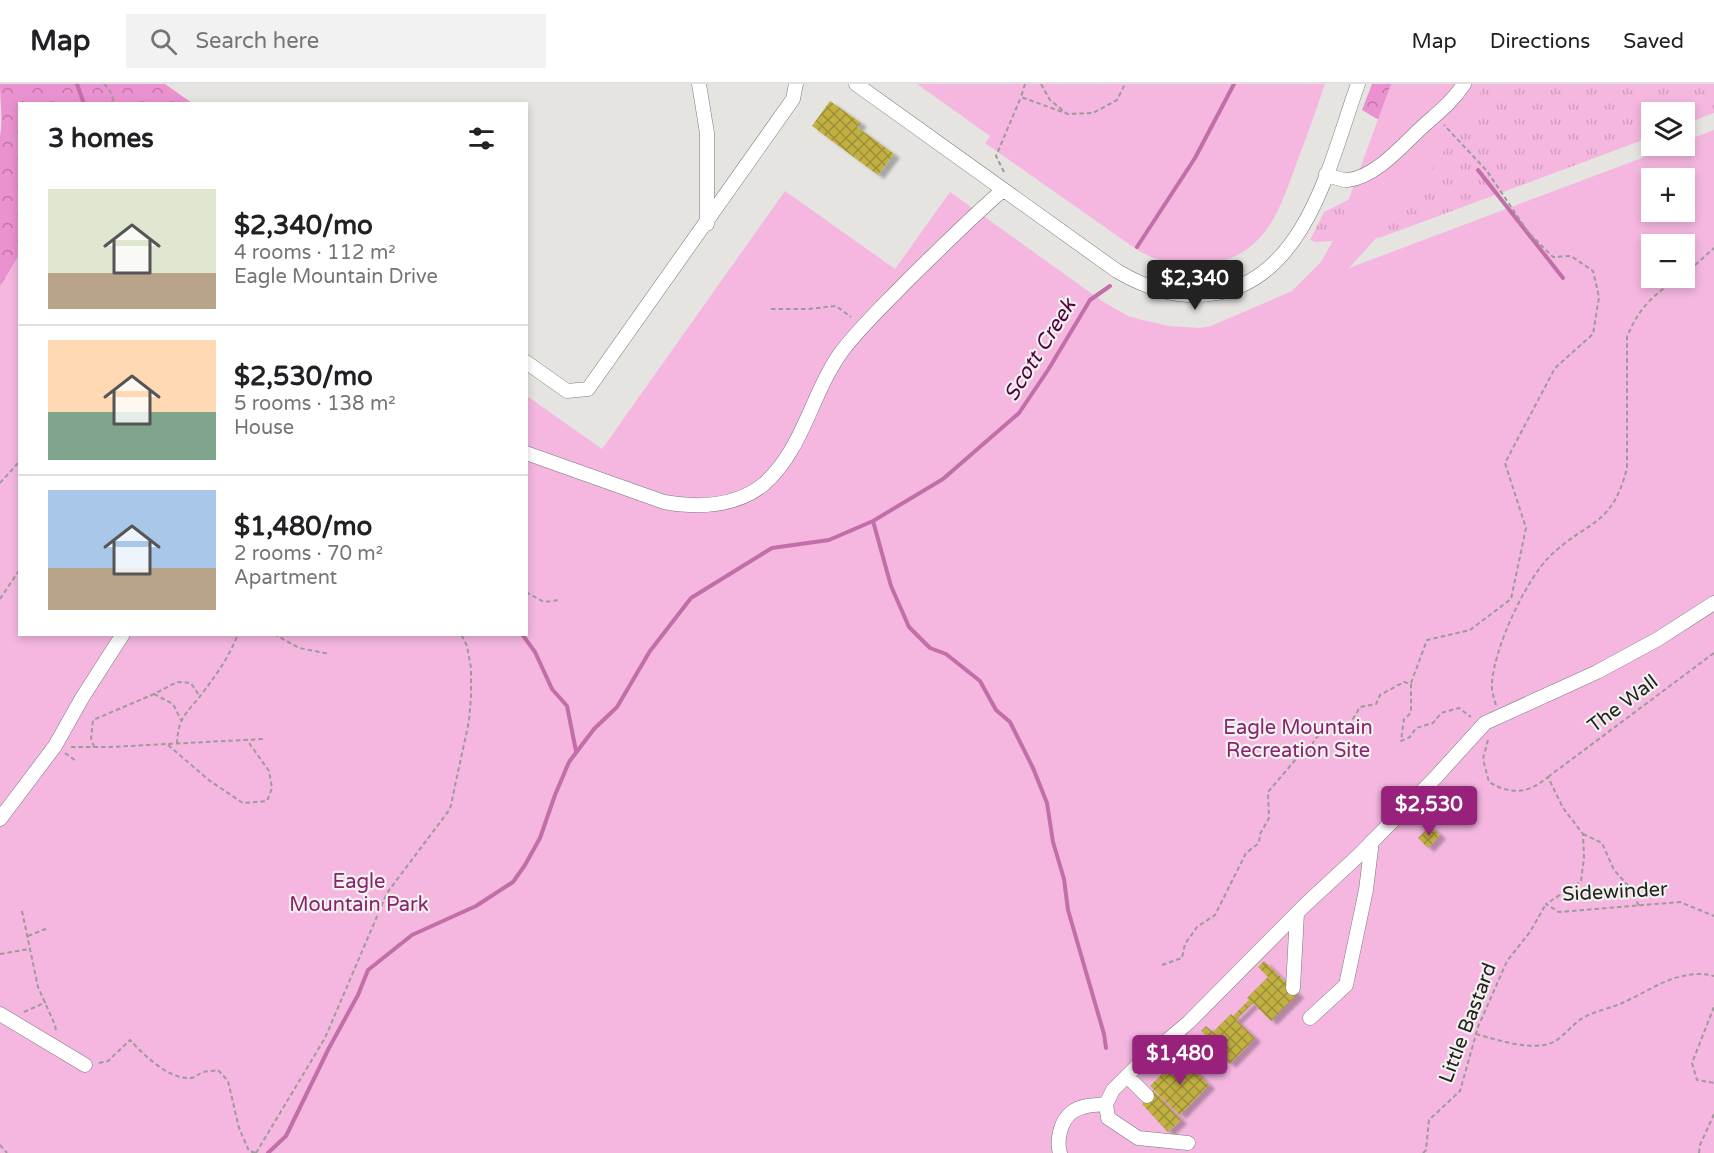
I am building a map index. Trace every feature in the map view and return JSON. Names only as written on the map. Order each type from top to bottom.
[{"type":"street","points":[[699,84],[707,134],[707,224]]},
{"type":"street","points":[[528,363],[567,391],[588,389],[707,224],[793,99],[796,84]]},
{"type":"street","points":[[856,84],[1092,254],[1131,279],[1170,293],[1199,296],[1239,287],[1258,277],[1280,258],[1301,229],[1326,174],[1358,84]]},
{"type":"street","points":[[1326,174],[1348,180],[1365,174],[1390,159],[1420,128],[1453,100],[1464,84]]},
{"type":"street","points":[[528,454],[664,502],[701,506],[735,500],[762,485],[781,466],[832,366],[864,326],[957,231],[1003,190]]},
{"type":"street","points":[[1188,1143],[1138,1138],[1108,1119],[1106,1104],[1113,1090],[1189,1022],[1435,778],[1485,723],[1597,672],[1658,639],[1714,603]]},
{"type":"street","points":[[0,819],[55,746],[82,698],[122,636]]},
{"type":"street","points":[[1310,1018],[1346,985],[1366,890],[1372,841]]},
{"type":"street","points":[[1293,988],[1297,913]]},
{"type":"street","points":[[4,1017],[85,1065]]},
{"type":"street","points":[[1127,1076],[1147,1096]]},
{"type":"street","points":[[1060,1153],[1061,1129],[1071,1113],[1088,1106],[1106,1104]]},
{"type":"path","points":[[104,84],[114,102]]},
{"type":"path","points":[[1003,190],[1005,175],[996,156],[1025,84]]},
{"type":"path","points":[[1041,84],[1050,100],[1068,114]]},
{"type":"path","points":[[1020,97],[1068,114],[1093,112],[1117,99],[1125,84]]},
{"type":"path","points":[[1436,116],[1487,171],[1528,232],[1553,256],[1571,256],[1593,272],[1599,297],[1593,334],[1555,368],[1505,463],[1526,528],[1511,599],[1470,630],[1427,640],[1411,684],[1411,712],[1404,719],[1401,741],[1410,738],[1416,728],[1433,723],[1441,713],[1459,708],[1475,720],[1485,723],[1488,735],[1483,759],[1489,782],[1501,789],[1534,789],[1548,777],[1563,808],[1583,834],[1602,843],[1614,870],[1631,889],[1639,906]]},
{"type":"path","points":[[1695,264],[1714,248]]},
{"type":"path","points":[[1500,716],[1491,684],[1497,655],[1525,591],[1534,575],[1551,555],[1594,525],[1606,513],[1623,484],[1627,468],[1627,337],[1632,323],[1644,304],[1663,288]]},
{"type":"path","points":[[771,309],[836,306],[864,326]]},
{"type":"path","points":[[0,483],[18,463]]},
{"type":"path","points":[[0,599],[18,572]]},
{"type":"path","points":[[528,593],[544,602],[560,600]]},
{"type":"path","points":[[177,744],[177,730],[184,714],[200,697],[232,650],[237,636]]},
{"type":"path","points":[[278,636],[299,648],[330,654]]},
{"type":"path","points":[[85,1065],[108,1061],[130,1040],[148,1060],[184,1078],[194,1078],[202,1072],[218,1070],[228,1081],[239,1128],[249,1151],[256,1153],[325,1038],[387,893],[450,809],[469,722],[471,697],[471,668],[462,636]]},
{"type":"path","name":"The Wall","points":[[1548,777],[1714,652]]},
{"type":"path","points":[[94,747],[91,738],[93,720],[177,682],[191,683],[200,697]]},
{"type":"path","points":[[1162,965],[1182,958],[1185,944],[1197,927],[1215,915],[1246,854],[1259,843],[1260,834],[1269,818],[1268,792],[1302,752],[1310,752],[1314,740],[1330,725],[1350,724],[1360,707],[1376,704],[1380,695],[1404,682],[1411,684]]},
{"type":"path","points":[[154,694],[173,704],[182,720]]},
{"type":"path","points":[[55,746],[168,745],[263,739]]},
{"type":"path","points":[[168,745],[210,781],[243,803],[267,801],[272,788],[268,771],[247,740]]},
{"type":"path","name":"Sidewinder","points":[[1583,834],[1584,858],[1581,881],[1546,904],[1559,912],[1680,902],[1714,916]]},
{"type":"path","name":"Little Bastard","points":[[1423,1153],[1426,1150],[1429,1120],[1460,1091],[1476,1034],[1507,961],[1530,932],[1546,904]]},
{"type":"path","points":[[22,910],[38,987],[56,1025],[58,1049]]},
{"type":"path","points":[[27,936],[48,928]]},
{"type":"path","points":[[0,954],[30,949]]},
{"type":"path","points":[[1476,1034],[1521,1045],[1546,1044],[1560,1039],[1581,1019],[1623,1002],[1661,982],[1697,973],[1714,976]]},
{"type":"path","points":[[4,1017],[46,1002]]},
{"type":"path","points":[[1714,1007],[1692,1063],[1697,1080],[1714,1083]]},
{"type":"path","points":[[1699,1153],[1700,1145],[1714,1114]]},
{"type":"path","points":[[0,1145],[7,1153]]},
{"type":"green space","points":[[0,84],[165,84],[191,102],[18,102],[18,472],[0,500],[0,136]]},
{"type":"green space","points":[[917,84],[1325,84],[1284,196],[1269,226],[1246,250],[1211,264],[1191,266],[1172,264],[1136,249],[985,143],[990,136]]},
{"type":"green space","points":[[1372,84],[1452,84],[1384,123],[1362,110]]},
{"type":"green space","name":"Eagle Mountain Recreation Site","points":[[1391,84],[1486,84],[1418,192],[1349,268],[1647,156],[1695,156],[1695,137],[1714,130],[1714,1153],[0,1153],[0,286],[18,257],[18,636],[528,636],[528,397],[602,449],[785,191],[895,269],[950,192],[1102,301],[1128,316],[1169,326],[1200,328],[1211,326],[1292,291],[1321,262],[1335,237]]},
{"type":"green space","points":[[1480,84],[1714,84],[1714,113],[1695,120],[1695,102],[1641,102],[1641,141],[1379,238],[1315,242],[1310,240],[1324,212],[1380,184]]},
{"type":"building","points":[[830,101],[861,123],[857,127],[894,154],[878,175],[812,126]]},
{"type":"building","points":[[1430,826],[1440,835],[1428,848],[1418,838]]},
{"type":"building","points":[[1264,961],[1298,994],[1271,1021],[1253,1003],[1236,1020],[1255,1038],[1230,1064],[1205,1040],[1208,1037],[1201,1031],[1206,1026],[1213,1032],[1249,1000],[1247,998],[1268,977],[1258,967]]},
{"type":"building","points":[[1180,1056],[1209,1085],[1180,1115],[1150,1086]]},
{"type":"building","points":[[1153,1090],[1181,1120],[1168,1132],[1142,1104]]},
{"type":"waterway","points":[[77,84],[83,102]]},
{"type":"waterway","name":"Scott Creek","points":[[1137,247],[1195,158],[1234,84]]},
{"type":"waterway","points":[[1478,170],[1563,278]]},
{"type":"waterway","points":[[268,1153],[286,1136],[358,995],[368,970],[412,935],[476,906],[513,882],[540,838],[569,762],[594,729],[617,707],[650,651],[691,598],[772,548],[829,540],[873,521],[943,479],[1019,413],[1090,300],[1110,286]]},
{"type":"waterway","points":[[873,521],[891,586],[909,627],[930,648],[946,654],[980,681],[996,710],[1010,722],[1033,768],[1047,803],[1053,842],[1064,879],[1068,910],[1106,1048]]},
{"type":"waterway","points":[[523,636],[535,652],[552,689],[567,706],[576,751]]},
{"type":"park label","name":"Eagle Mountain Park","points":[[359,894]]}]
